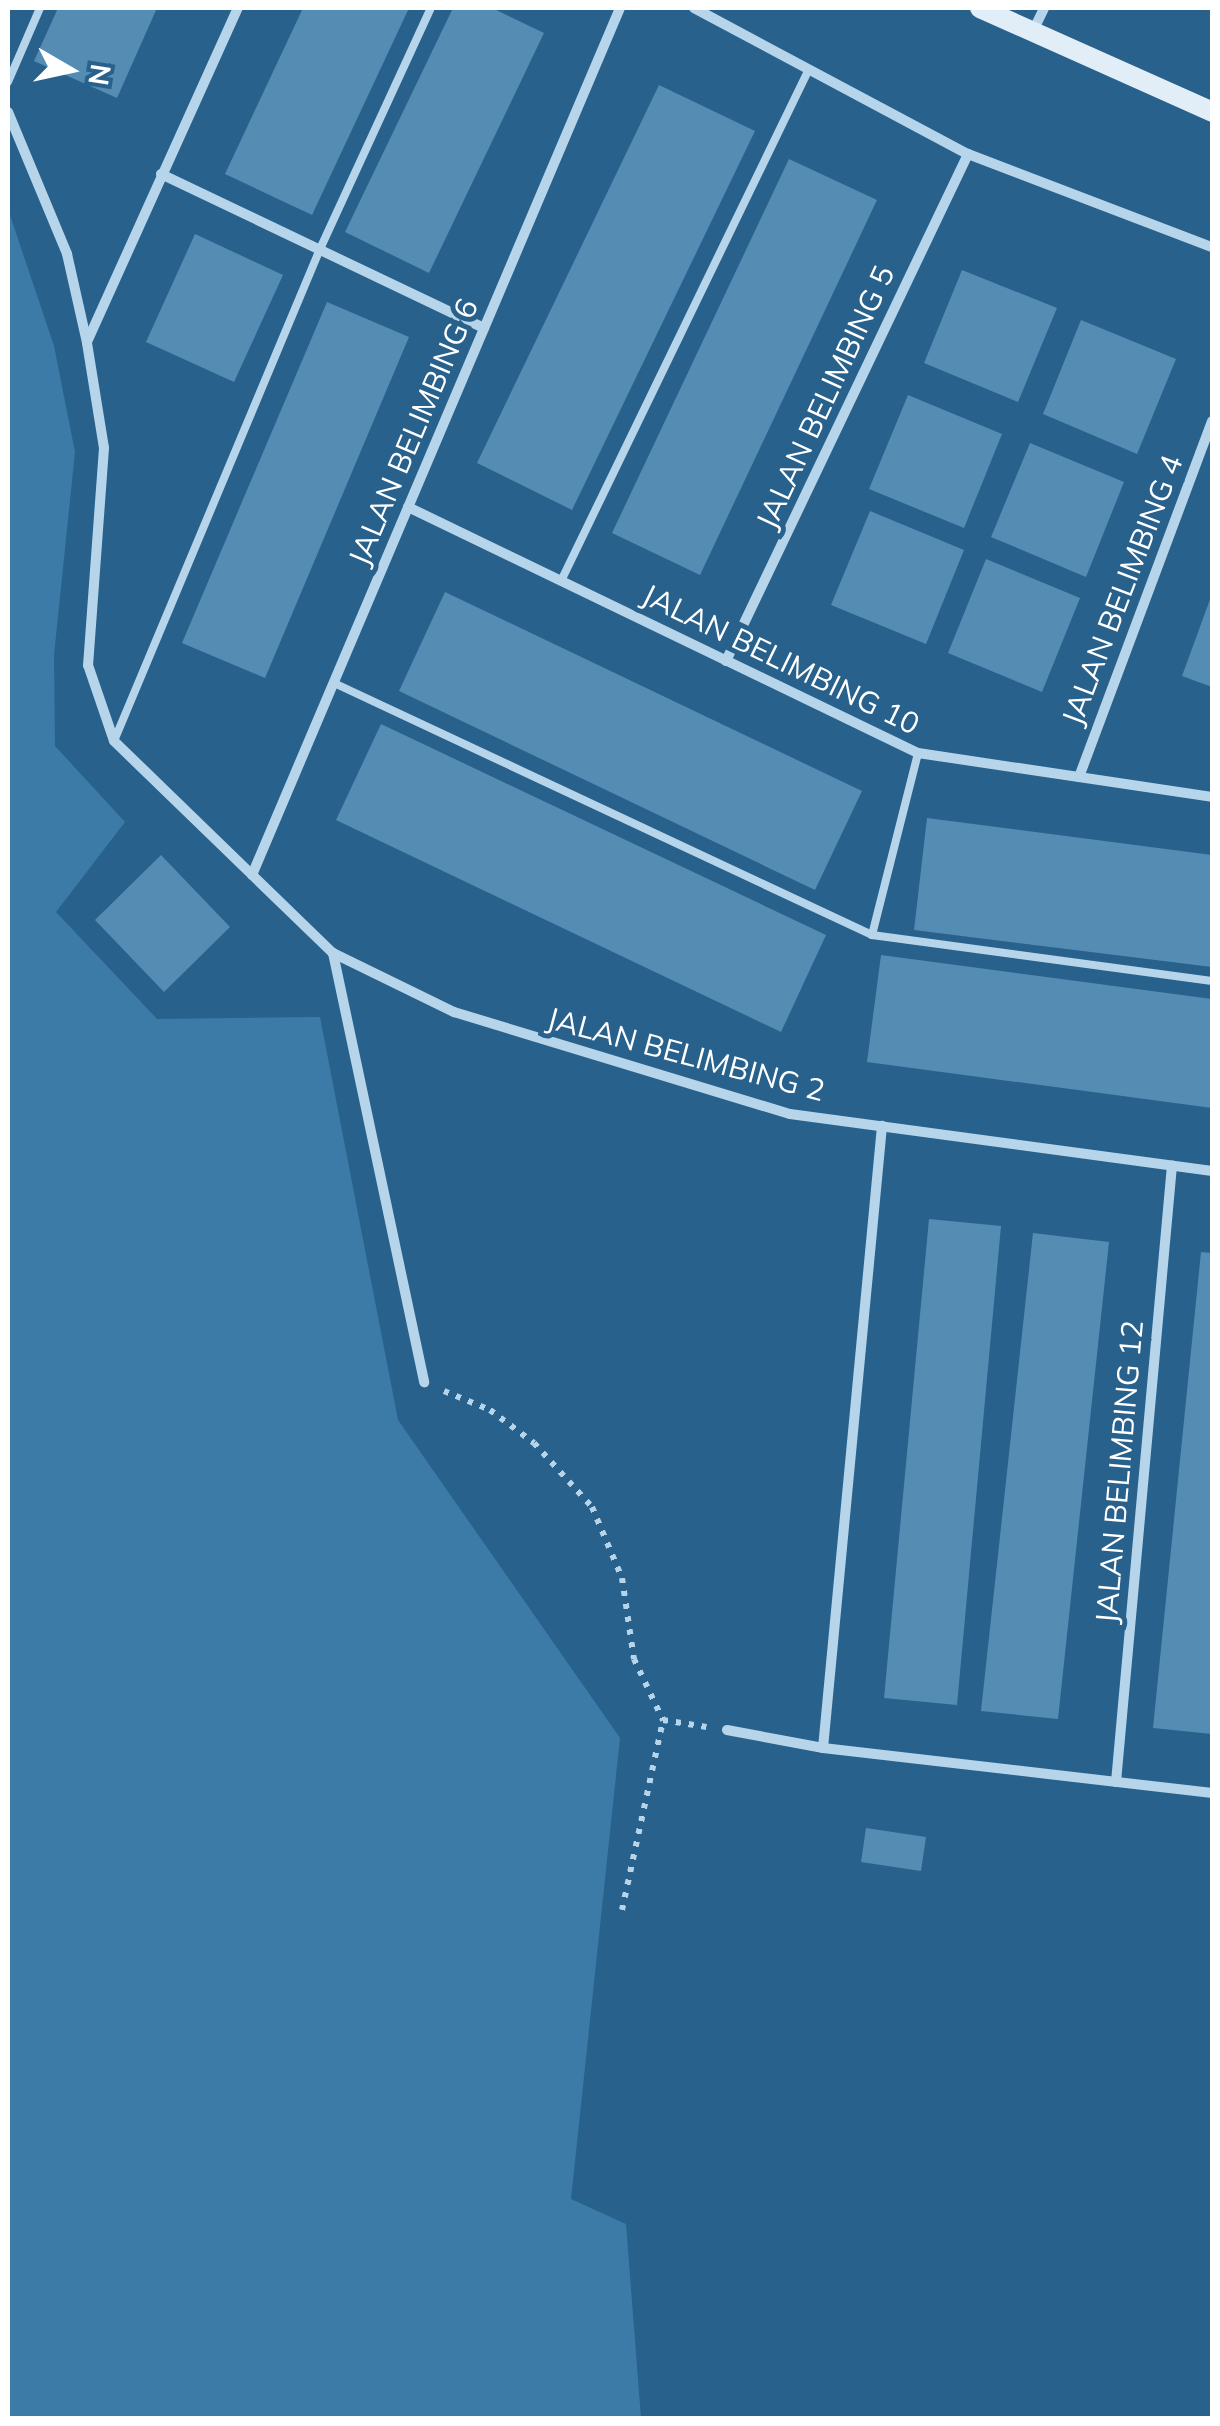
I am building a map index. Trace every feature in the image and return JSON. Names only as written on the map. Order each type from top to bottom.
[{"type":"main road","points":[[980,8],[1212,112]]},
{"type":"street","points":[[87,343],[238,8]]},
{"type":"street","name":"JALAN BELIMBING 6","points":[[252,875],[620,8]]},
{"type":"street","points":[[694,8],[968,154],[1212,247]]},
{"type":"street","points":[[1032,34],[1044,8]]},
{"type":"street","points":[[8,112],[67,254],[87,343],[104,448],[88,665],[114,741]]},
{"type":"street","name":"JALAN BELIMBING 5","points":[[726,661],[968,154]]},
{"type":"street","points":[[161,174],[484,328]]},
{"type":"street","name":"JALAN BELIMBING 4","points":[[1079,777],[1212,421]]},
{"type":"street","name":"JALAN BELIMBING 10","points":[[408,507],[918,753],[1212,797]]},
{"type":"street","name":"JALAN BELIMBING 2","points":[[114,741],[333,952],[454,1012],[790,1114],[1212,1171]]},
{"type":"street","points":[[333,952],[424,1382]]},
{"type":"street","points":[[823,1748],[882,1126]]},
{"type":"street","name":"JALAN BELIMBING 12","points":[[1116,1782],[1172,1166]]},
{"type":"street","points":[[727,1730],[823,1748],[1212,1794]]},
{"type":"lane","points":[[8,82],[40,8]]},
{"type":"lane","points":[[114,741],[320,250],[431,8]]},
{"type":"lane","points":[[561,581],[809,68]]},
{"type":"lane","points":[[334,683],[872,934],[1212,982]]},
{"type":"lane","points":[[872,934],[918,753]]},
{"type":"path","points":[[424,1382],[490,1410],[548,1456],[592,1507],[622,1578],[634,1659],[663,1720],[622,1910]]},
{"type":"path","points":[[663,1720],[727,1730]]},
{"type":"shaded area","points":[[8,209],[54,346],[75,452],[54,655],[55,746],[125,822],[56,912],[157,1019],[320,1017],[398,1420],[620,1738],[571,2199],[626,2224],[641,2418],[8,2418]]},
{"type":"building","points":[[58,8],[157,8],[117,98],[34,61]]},
{"type":"building","points":[[303,8],[409,8],[312,215],[225,174]]},
{"type":"building","points":[[453,8],[492,8],[544,33],[429,273],[345,232]]},
{"type":"building","points":[[659,85],[755,131],[572,510],[477,463]]},
{"type":"building","points":[[789,159],[877,200],[700,575],[612,533]]},
{"type":"building","points":[[195,234],[283,275],[234,382],[146,342]]},
{"type":"building","points":[[962,270],[1057,308],[1018,402],[924,363]]},
{"type":"building","points":[[327,302],[409,337],[265,678],[182,643]]},
{"type":"building","points":[[1081,320],[1176,359],[1137,454],[1043,414]]},
{"type":"building","points":[[908,395],[1002,434],[964,528],[869,489]]},
{"type":"building","points":[[1030,443],[1124,482],[1086,577],[991,537]]},
{"type":"building","points":[[870,511],[964,550],[926,644],[831,605]]},
{"type":"building","points":[[986,559],[1080,598],[1042,692],[948,653]]},
{"type":"building","points":[[445,592],[862,791],[815,890],[399,691]]},
{"type":"building","points":[[1212,594],[1212,687],[1182,676]]},
{"type":"building","points":[[381,724],[826,935],[781,1032],[336,820]]},
{"type":"building","points":[[927,818],[1212,855],[1212,967],[914,930]]},
{"type":"building","points":[[161,855],[230,927],[164,992],[95,920]]},
{"type":"building","points":[[881,955],[1212,999],[1212,1108],[867,1062]]},
{"type":"building","points":[[929,1219],[1001,1226],[957,1705],[884,1698]]},
{"type":"building","points":[[1033,1233],[1109,1242],[1058,1719],[981,1711]]},
{"type":"building","points":[[1201,1252],[1212,1253],[1212,1734],[1153,1728]]},
{"type":"building","points":[[866,1828],[926,1837],[921,1871],[861,1862]]}]
